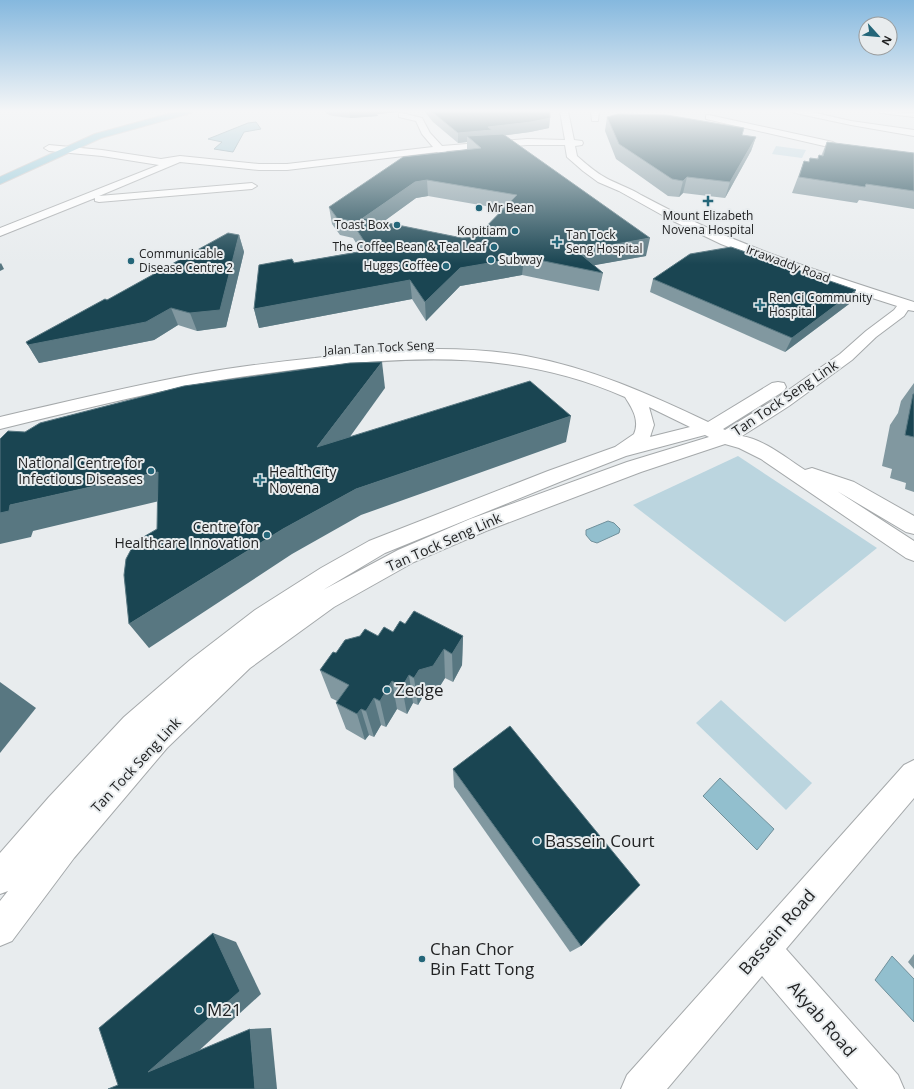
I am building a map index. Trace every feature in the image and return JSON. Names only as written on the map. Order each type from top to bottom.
[{"type":"main road","points":[[0,181],[41,162]]},
{"type":"street","points":[[157,162],[254,173],[351,162]]},
{"type":"street","points":[[0,232],[171,162]]},
{"type":"street","points":[[201,162],[260,167],[287,167],[339,162]]},
{"type":"street","name":"Irrawaddy Road","points":[[577,162],[594,175],[623,189],[675,218],[725,241],[802,270],[903,304]]},
{"type":"street","name":"Irrawaddy Road","points":[[590,162],[620,184],[623,189]]},
{"type":"street","points":[[80,200],[252,186]]},
{"type":"street","name":"Tan Tock Seng Link","points":[[0,929],[63,847],[157,738],[241,660],[326,600],[406,556],[478,525],[726,433],[783,402],[846,357],[871,334],[899,312],[903,304]]},
{"type":"street","name":"Jalan Tan Tock Seng","points":[[0,409],[237,361],[342,348],[415,344],[468,345],[506,349],[564,361],[605,373],[652,391],[768,455],[914,552]]},
{"type":"street","name":"Jalan Tan Tock Seng","points":[[0,423],[183,382],[237,372],[386,354],[432,352],[465,353],[520,359],[600,379],[726,433]]},
{"type":"street","name":"Tan Tock Seng Link","points":[[619,452],[642,436],[646,423],[642,411],[632,394]]},
{"type":"street","name":"Tan Tock Seng Link","points":[[0,878],[60,808],[134,727],[199,668],[264,617],[328,574],[377,547],[619,452],[726,433]]},
{"type":"street","name":"Jalan Tan Tock Seng","points":[[795,473],[818,476],[847,486],[914,526]]},
{"type":"street","name":"Bassein Road","points":[[641,1089],[914,775]]},
{"type":"street","name":"Akyab Road","points":[[762,949],[884,1089]]},
{"type":"shaded area","points":[[738,456],[877,548],[785,622],[633,505]]},
{"type":"shaded area","points":[[608,521],[614,523],[620,529],[619,533],[597,543],[591,541],[586,535],[586,530]]},
{"type":"shaded area","points":[[721,700],[812,783],[786,810],[696,723]]},
{"type":"shaded area","points":[[720,778],[774,829],[757,850],[703,796]]},
{"type":"shaded area","points":[[892,956],[914,979],[914,1022],[875,980]]},
{"type":"building","points":[[396,162],[542,162],[650,238],[577,251],[603,273],[524,257],[460,268],[425,302],[410,280],[254,309],[259,265],[292,259],[294,263],[370,250],[351,221],[337,218],[329,207]],"holes":[[[427,180],[517,195],[476,237],[462,238],[363,218],[415,182]]]},
{"type":"building","points":[[646,162],[742,162],[730,182],[687,177],[683,181],[672,179]]},
{"type":"building","points":[[804,162],[914,162],[914,191],[866,184],[865,187],[799,177]]},
{"type":"building","points":[[228,233],[239,235],[220,310],[190,313],[171,308],[146,322],[28,345],[26,342],[105,299],[107,300]]},
{"type":"building","name":"Ren Ci Community Hospital","points":[[731,247],[856,290],[792,338],[653,279],[690,254]]},
{"type":"building","points":[[382,362],[317,447],[530,381],[571,416],[356,489],[283,529],[129,624],[124,575],[126,559],[135,542],[157,529],[158,472],[10,505],[9,511],[0,513],[0,439],[8,431],[25,432],[40,423],[184,386],[350,363]]},
{"type":"building","points":[[914,394],[914,437],[905,435]]},
{"type":"building","points":[[414,611],[463,636],[452,654],[444,649],[433,666],[419,670],[414,678],[409,675],[402,687],[392,681],[380,701],[374,698],[366,711],[361,709],[357,714],[336,703],[349,685],[320,670],[333,652],[336,653],[345,640],[360,636],[365,629],[378,636],[384,627],[393,632],[400,621],[405,624]]},
{"type":"building","name":"Bassein Court","points":[[510,726],[640,885],[581,946],[453,769]]},
{"type":"building","name":"M21","points":[[213,933],[240,991],[148,1072],[250,1029],[255,1089],[108,1089],[118,1085],[99,1028]]},
{"type":"place","name":"Mount Elizabeth Novena Hospital","points":[[708,201]]},
{"type":"place","name":"Mr Bean","points":[[479,208]]},
{"type":"place","name":"Toast Box","points":[[397,225]]},
{"type":"place","name":"Kopitiam","points":[[515,231]]},
{"type":"place","name":"Tan Tock Seng Hospital","points":[[557,242]]},
{"type":"place","name":"The Coffee Bean & Tea Leaf","points":[[494,247]]},
{"type":"place","name":"Subway","points":[[491,260]]},
{"type":"place","name":"Communicable Disease Centre 2","points":[[131,261]]},
{"type":"place","name":"Huggs Coffee","points":[[446,266]]},
{"type":"place","name":"Ren Ci Community Hospital","points":[[760,305]]},
{"type":"place","name":"National Centre for Infectious Diseases","points":[[151,471]]},
{"type":"place","name":"HealthCity Novena","points":[[260,480]]},
{"type":"place","name":"Centre for Healthcare Innovation","points":[[267,535]]},
{"type":"place","name":"Zedge","points":[[387,690]]},
{"type":"place","name":"Bassein Court","points":[[537,841]]},
{"type":"place","name":"Chan Chor Bin Fatt Tong","points":[[422,959]]},
{"type":"place","name":"M21","points":[[199,1010]]}]
